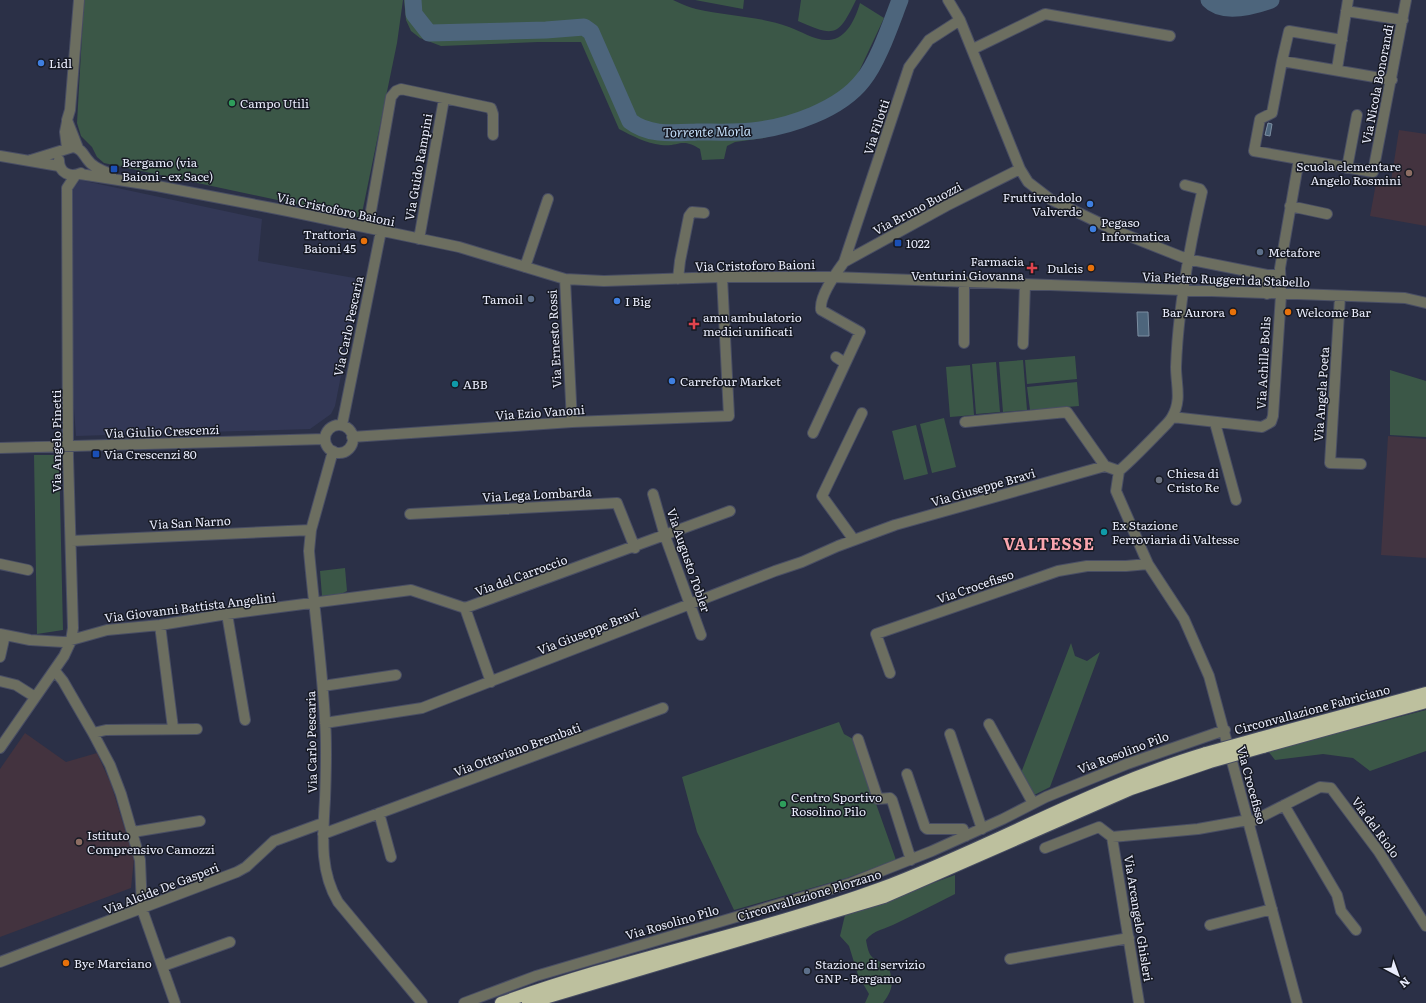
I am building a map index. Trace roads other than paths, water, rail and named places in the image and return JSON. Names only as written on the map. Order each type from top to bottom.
[{"type":"highway","name":"Circonvallazione Fabriciano","points":[[1208,757],[1426,692]]},
{"type":"highway","name":"Circonvallazione Fabriciano","points":[[1261,742],[1426,702]]},
{"type":"highway","name":"Circonvallazione Plorzano","points":[[500,1003],[527,993],[666,952],[844,902],[918,873],[1122,782],[1170,764],[1208,757]]},
{"type":"highway","name":"Circonvallazione Plorzano","points":[[528,1003],[848,910],[884,898],[1131,789],[1208,757]]},
{"type":"street","points":[[59,166],[59,158],[65,150],[65,132],[70,110],[79,0]]},
{"type":"street","points":[[948,0],[960,20],[973,49],[1020,169],[1028,182],[1050,199],[1114,230],[1187,258],[1267,275],[1280,275]]},
{"type":"street","points":[[1337,69],[1348,0]]},
{"type":"street","name":"Via Nicola Bonorandi","points":[[1347,168],[1374,172],[1406,0]]},
{"type":"street","points":[[1346,11],[1403,20]]},
{"type":"street","points":[[973,49],[1045,14],[1170,36]]},
{"type":"street","name":"Via Filotti","points":[[844,262],[909,67],[929,40],[960,20]]},
{"type":"street","points":[[1342,40],[1289,31],[1272,113],[1260,120],[1254,151],[1347,168],[1357,115]]},
{"type":"street","points":[[1282,61],[1337,69],[1392,80]]},
{"type":"street","points":[[368,228],[391,97],[396,91],[401,90],[491,108],[493,111],[493,135]]},
{"type":"street","name":"Via Guido Rampini","points":[[419,239],[444,99]]},
{"type":"street","points":[[67,120],[78,148]]},
{"type":"street","name":"Via Cristoforo Baioni","points":[[31,160],[65,150],[78,148],[99,170],[139,183]]},
{"type":"street","name":"Via Cristoforo Baioni","points":[[0,156],[31,160],[59,166],[62,172],[68,175],[139,183],[459,247],[565,279],[604,281],[722,277],[832,277]]},
{"type":"street","points":[[77,175],[84,170],[87,159]]},
{"type":"street","points":[[1281,295],[1280,275],[1290,206],[1299,159]]},
{"type":"street","name":"Via Bruno Buozzi","points":[[845,363],[860,332],[821,310],[820,304],[832,277],[844,262],[946,206],[1020,169]]},
{"type":"street","name":"Via Angelo Pinetti","points":[[0,748],[55,671],[71,641],[73,628],[68,446],[69,346],[67,188],[77,175]]},
{"type":"street","points":[[965,422],[1067,412],[1105,466],[1119,472],[1172,418],[1178,402],[1179,388],[1176,368],[1187,258],[1202,192],[1200,189],[1185,185]]},
{"type":"street","points":[[525,267],[548,199]]},
{"type":"street","points":[[1290,206],[1327,214]]},
{"type":"street","name":"Via Cristoforo Baioni","points":[[678,279],[680,261],[690,216],[692,212],[704,213]]},
{"type":"street","name":"Via Carlo Pescaria","points":[[342,425],[381,231]]},
{"type":"street","points":[[1267,275],[1267,294]]},
{"type":"street","name":"Via Ezio Vanoni","points":[[352,437],[572,422],[729,416],[722,277]]},
{"type":"street","name":"Via Pietro Ruggeri da Stabello","points":[[832,277],[964,281],[1281,295],[1404,298],[1426,302]]},
{"type":"street","name":"Via Ernesto Rossi","points":[[565,279],[572,422]]},
{"type":"street","points":[[964,281],[964,343]]},
{"type":"street","points":[[1023,344],[1025,284]]},
{"type":"street","name":"Via Achille Bolis","points":[[1172,418],[1215,424],[1262,427],[1271,422],[1273,416],[1281,295]]},
{"type":"street","name":"Via Angela Poeta","points":[[1340,296],[1330,463],[1361,464]]},
{"type":"street","points":[[813,434],[845,363],[836,358]]},
{"type":"street","points":[[854,540],[822,496],[862,413]]},
{"type":"street","points":[[1215,424],[1236,500]]},
{"type":"street","points":[[342,425],[347,428],[352,437],[352,443],[348,449],[341,452],[333,451],[328,448],[325,438],[327,432],[332,427],[342,425]]},
{"type":"street","name":"Via Giulio Crescenzi","points":[[0,448],[325,438]]},
{"type":"street","name":"Via Carlo Pescaria","points":[[333,451],[311,530],[309,551],[323,686],[325,723],[326,768],[323,823],[324,863],[328,879],[335,896],[422,1003]]},
{"type":"street","name":"Via Giuseppe Bravi","points":[[325,723],[422,708],[895,525],[1105,466]]},
{"type":"street","name":"Via Crocefisso","points":[[1119,472],[1116,490],[1148,564],[1184,620],[1204,661],[1225,730],[1297,1003]]},
{"type":"street","name":"Via Augusto Tobler","points":[[653,494],[665,536],[701,634]]},
{"type":"street","name":"Via Lega Lombarda","points":[[410,514],[617,503],[634,548]]},
{"type":"street","name":"Via del Carroccio","points":[[314,604],[411,590],[465,608],[634,548],[730,511]]},
{"type":"street","name":"Via San Narno","points":[[71,541],[311,530]]},
{"type":"street","points":[[0,564],[28,570]]},
{"type":"street","name":"Via Crocefisso","points":[[890,673],[876,634],[1058,571],[1087,566],[1126,566],[1148,564]]},
{"type":"street","name":"Via Giovanni Battista Angelini","points":[[71,641],[78,637],[107,630],[160,625],[227,614],[314,604]]},
{"type":"street","points":[[465,608],[491,682]]},
{"type":"street","points":[[227,614],[245,720]]},
{"type":"street","points":[[160,625],[173,728]]},
{"type":"street","points":[[0,657],[3,634],[30,640],[71,641]]},
{"type":"street","points":[[55,671],[93,733],[113,772],[133,832],[140,860],[142,909],[175,1003]]},
{"type":"street","points":[[323,686],[396,675]]},
{"type":"street","points":[[0,682],[16,685],[35,697]]},
{"type":"street","name":"Via Ottaviano Brembati","points":[[323,834],[663,708]]},
{"type":"street","points":[[989,724],[1033,803]]},
{"type":"street","points":[[93,733],[106,730],[173,728],[197,729]]},
{"type":"street","name":"Via Rosolino Pilo","points":[[464,1003],[536,976],[818,893],[911,860],[982,829],[1033,803],[1127,764],[1225,730]]},
{"type":"street","points":[[950,734],[982,829]]},
{"type":"street","points":[[858,739],[878,799],[890,798],[892,800],[911,860]]},
{"type":"street","points":[[907,774],[925,827],[928,829],[963,829],[966,836]]},
{"type":"street","name":"Via del Riolo","points":[[1248,821],[1320,787],[1331,788],[1379,852],[1426,926]]},
{"type":"street","points":[[1284,805],[1337,895],[1341,911],[1356,930]]},
{"type":"street","points":[[379,813],[391,857]]},
{"type":"street","points":[[133,832],[200,821]]},
{"type":"street","points":[[1045,848],[1099,826],[1112,837],[1198,829],[1248,821]]},
{"type":"street","name":"Via Alcide De Gasperi","points":[[0,962],[237,872],[252,862],[274,842],[323,823]]},
{"type":"street","name":"Via Arcangelo Ghisleri","points":[[1112,837],[1139,1003]]},
{"type":"street","points":[[1210,925],[1272,909]]},
{"type":"street","points":[[1010,959],[1129,938]]},
{"type":"street","points":[[163,966],[230,942]]},
{"type":"waterway","name":"Torrente Morla","points":[[413,0],[414,14],[429,33],[546,30],[584,27],[591,32],[630,121],[645,129],[671,133],[738,132],[766,129],[797,121],[828,108],[853,91],[869,72],[884,42],[900,0]]},
{"type":"waterway","name":"Torrente Morla","points":[[1209,0],[1215,5],[1230,8],[1248,7],[1271,0]]},
{"type":"place","name":"Lidl","points":[[41,63]]},
{"type":"place","name":"Campo Utili","points":[[232,103]]},
{"type":"place","name":"Bergamo (via Baioni - ex Sace)","points":[[114,169]]},
{"type":"place","name":"Scuola elementare Angelo Rosmini","points":[[1409,173]]},
{"type":"place","name":"Fruttivendolo Valverde","points":[[1090,204]]},
{"type":"place","name":"Pegaso Informatica","points":[[1093,229]]},
{"type":"place","name":"Trattoria Baioni 45","points":[[364,241]]},
{"type":"place","name":"1022","points":[[898,243]]},
{"type":"place","name":"Metafore","points":[[1260,252]]},
{"type":"place","name":"Farmacia Venturini Giovanna","points":[[1032,268]]},
{"type":"place","name":"Dulcis","points":[[1091,268]]},
{"type":"place","name":"Tamoil","points":[[531,299]]},
{"type":"place","name":"I Big","points":[[617,301]]},
{"type":"place","name":"Bar Aurora","points":[[1233,312]]},
{"type":"place","name":"Welcome Bar","points":[[1288,312]]},
{"type":"place","name":"amu ambulatorio medici unificati","points":[[694,324]]},
{"type":"place","name":"Carrefour Market","points":[[672,381]]},
{"type":"place","name":"ABB","points":[[455,384]]},
{"type":"place","name":"Via Crescenzi 80","points":[[96,454]]},
{"type":"place","name":"Chiesa di Cristo Re","points":[[1159,480]]},
{"type":"place","name":"Ex Stazione Ferroviaria di Valtesse","points":[[1104,532]]},
{"type":"place","name":"Centro Sportivo Rosolino Pilo","points":[[783,804]]},
{"type":"place","name":"Istituto Comprensivo Camozzi","points":[[79,842]]},
{"type":"place","name":"Bye Marciano","points":[[66,963]]},
{"type":"place","name":"Stazione di servizio GNP - Bergamo","points":[[807,971]]},
{"type":"district","name":"VALTESSE","points":[[1049,543]]}]
